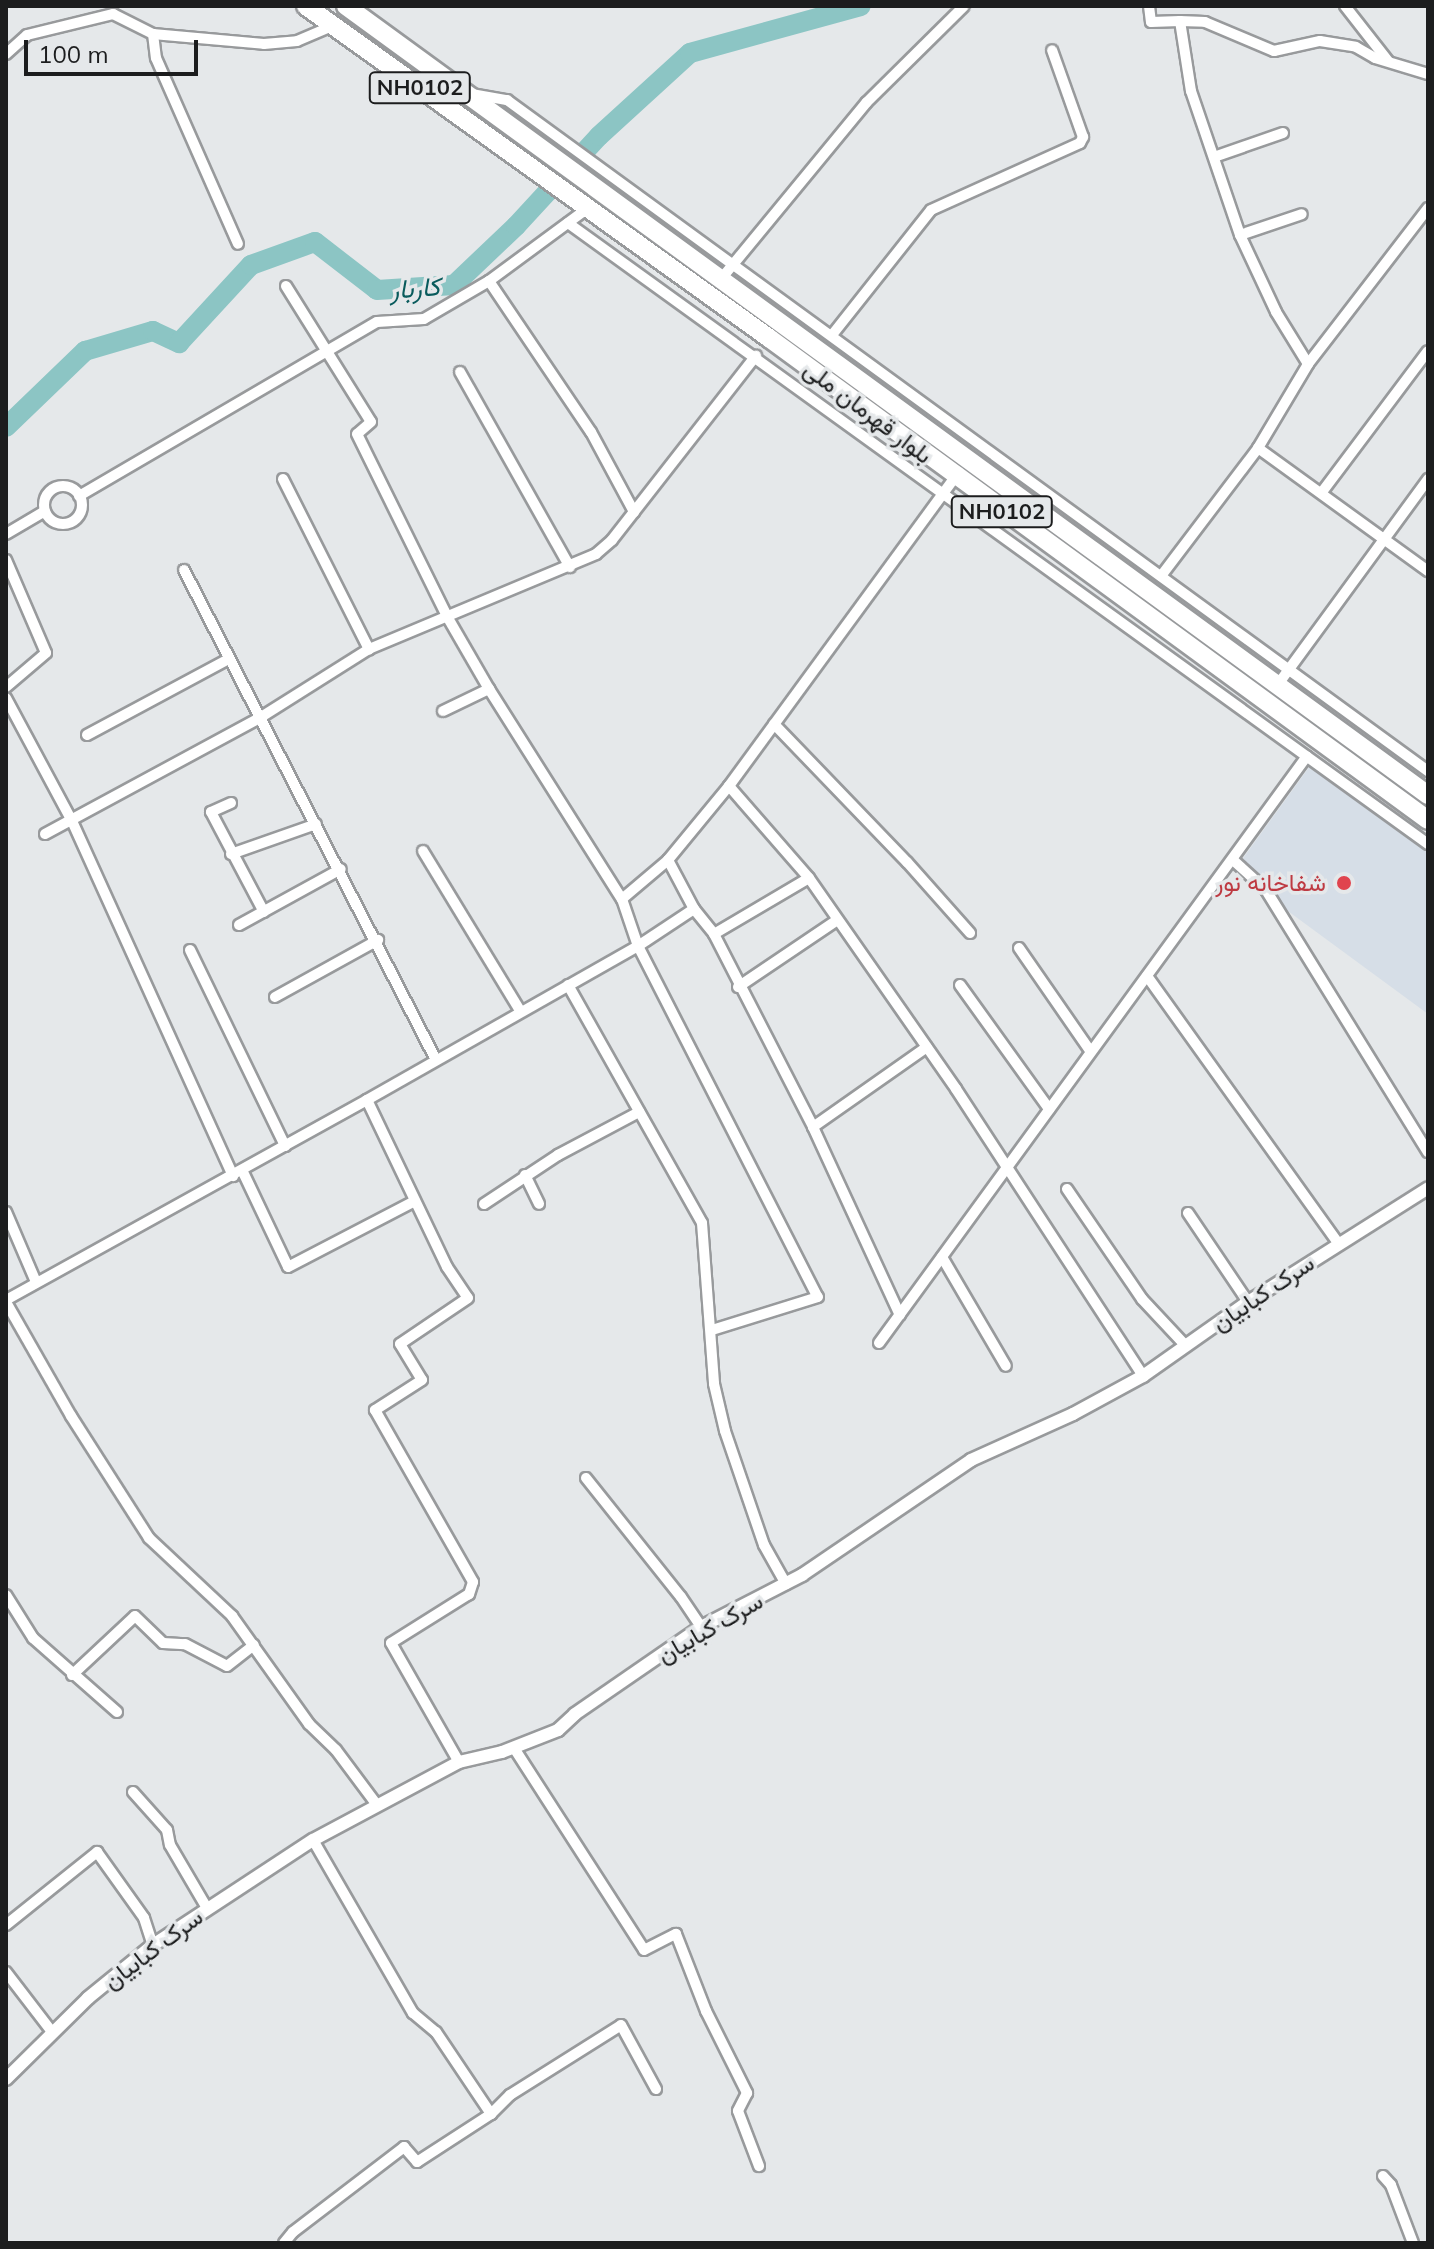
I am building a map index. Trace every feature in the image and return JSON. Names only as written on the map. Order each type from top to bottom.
[{"type":"highway","name":"بلوار قهرمان ملی","points":[[306,6],[583,205],[949,485],[1259,710],[1428,820]]},
{"type":"highway","name":"بلوار قهرمان ملی","points":[[349,7],[466,93],[554,146],[598,189],[721,279],[969,459],[1283,677],[1428,795]]},
{"type":"street","points":[[721,279],[867,102],[964,6]]},
{"type":"street","points":[[1149,6],[1151,22],[1205,22],[1274,51],[1320,41],[1356,47],[1390,63],[1428,74]]},
{"type":"street","points":[[1345,6],[1390,63]]},
{"type":"street","points":[[6,54],[27,35],[94,16],[113,14],[153,34],[264,44],[297,41],[333,26],[349,7]]},
{"type":"street","points":[[1180,21],[1191,91],[1240,235],[1276,312],[1308,364]]},
{"type":"street","points":[[153,34],[156,58],[238,244]]},
{"type":"street","points":[[832,335],[931,210],[1080,143],[1083,137],[1052,50]]},
{"type":"street","points":[[1214,157],[1283,133]]},
{"type":"street","points":[[554,146],[597,166],[1161,576],[1283,677],[1428,771]]},
{"type":"street","points":[[79,496],[377,322],[424,319],[489,281],[568,223],[583,205]]},
{"type":"street","points":[[1161,576],[1258,448],[1308,364],[1428,208]]},
{"type":"street","points":[[1240,235],[1302,214]]},
{"type":"street","points":[[568,223],[756,356],[949,485]]},
{"type":"street","points":[[489,281],[591,432],[634,512]]},
{"type":"street","points":[[286,286],[371,422],[357,434],[448,618],[489,689],[622,899],[638,946],[818,1297],[712,1330]]},
{"type":"street","points":[[1322,492],[1428,351]]},
{"type":"street","points":[[45,834],[261,717],[369,649],[596,554],[634,512],[756,356]]},
{"type":"street","points":[[460,372],[570,567]]},
{"type":"street","points":[[1258,448],[1428,571]]},
{"type":"street","points":[[622,899],[668,860],[729,786],[969,459]]},
{"type":"street","points":[[283,479],[369,649]]},
{"type":"street","points":[[1428,479],[1259,710],[1307,756],[1428,844]]},
{"type":"street","points":[[65,486],[79,496],[79,513],[70,522],[59,523],[45,511],[45,498],[53,489],[65,486]]},
{"type":"street","points":[[6,534],[45,511]]},
{"type":"street","points":[[6,560],[46,653],[6,687]]},
{"type":"street","points":[[184,570],[378,940],[436,1060]]},
{"type":"street","points":[[87,735],[229,659]]},
{"type":"street","points":[[443,711],[489,689]]},
{"type":"street","points":[[6,698],[72,821],[238,1173],[288,1267],[415,1201]]},
{"type":"street","points":[[774,724],[907,862],[970,933]]},
{"type":"street","points":[[879,1343],[1307,756]]},
{"type":"street","points":[[729,786],[809,878],[836,921],[927,1047],[1143,1376]]},
{"type":"street","points":[[231,803],[211,812],[264,912]]},
{"type":"street","points":[[231,854],[316,824]]},
{"type":"street","points":[[423,851],[521,1012]]},
{"type":"street","points":[[668,860],[694,909],[714,934],[738,987],[813,1127],[900,1315]]},
{"type":"street","points":[[1233,860],[1266,890],[1428,1152]]},
{"type":"street","points":[[239,925],[341,869]]},
{"type":"street","points":[[714,934],[809,878]]},
{"type":"street","points":[[377,1805],[336,1750],[309,1724],[232,1616],[149,1538],[71,1416],[6,1301],[638,946],[694,909]]},
{"type":"street","points":[[738,987],[836,921]]},
{"type":"street","points":[[275,997],[378,940]]},
{"type":"street","points":[[1019,948],[1091,1052]]},
{"type":"street","points":[[190,950],[285,1146]]},
{"type":"street","points":[[1147,976],[1339,1244]]},
{"type":"street","points":[[568,985],[702,1223],[714,1384],[725,1431],[764,1545],[786,1584]]},
{"type":"street","points":[[960,985],[1049,1109]]},
{"type":"street","points":[[813,1127],[927,1047]]},
{"type":"street","points":[[367,1100],[447,1267],[468,1298],[400,1344],[422,1380],[375,1410],[473,1582],[469,1594],[391,1643],[459,1762]]},
{"type":"street","points":[[484,1204],[525,1175],[639,1112]]},
{"type":"street","points":[[525,1175],[539,1204]]},
{"type":"street","name":"سرک کبابیان","points":[[6,2079],[88,1998],[153,1945],[313,1840],[459,1762],[514,1748],[558,1730],[575,1714],[701,1627],[786,1584],[971,1460],[1073,1414],[1143,1376],[1248,1302],[1428,1188]]},
{"type":"street","points":[[1067,1189],[1142,1299],[1186,1346]]},
{"type":"street","points":[[6,1212],[36,1282]]},
{"type":"street","points":[[1188,1213],[1248,1302]]},
{"type":"street","points":[[942,1257],[1006,1366]]},
{"type":"street","points":[[586,1478],[681,1597],[701,1627]]},
{"type":"street","points":[[6,1595],[33,1638],[117,1712]]},
{"type":"street","points":[[72,1675],[135,1616],[163,1643],[185,1644],[227,1666],[254,1645]]},
{"type":"street","points":[[514,1748],[644,1950],[676,1934],[706,2011],[747,2093],[738,2111],[759,2166]]},
{"type":"street","points":[[133,1792],[167,1830],[170,1845],[207,1908]]},
{"type":"street","points":[[313,1840],[413,2013],[436,2032],[491,2114]]},
{"type":"street","points":[[6,1925],[97,1852],[144,1918],[153,1945]]},
{"type":"street","points":[[6,1972],[52,2032]]},
{"type":"street","points":[[284,2243],[293,2232],[404,2147],[417,2162],[491,2114],[510,2095],[621,2025],[656,2089]]},
{"type":"street","points":[[1383,2176],[1391,2185],[1413,2243]]},
{"type":"shaded area","name":"شفاخانه نور","points":[[1310,766],[1428,852],[1428,1014],[1281,906],[1241,861]]},
{"type":"waterway","name":"کاربار","points":[[6,427],[85,351],[153,331],[179,343],[251,265],[315,242],[377,290],[454,285],[516,226],[599,136],[690,53],[861,6]]},
{"type":"place","name":"شفاخانه نور","points":[[1344,883]]}]
